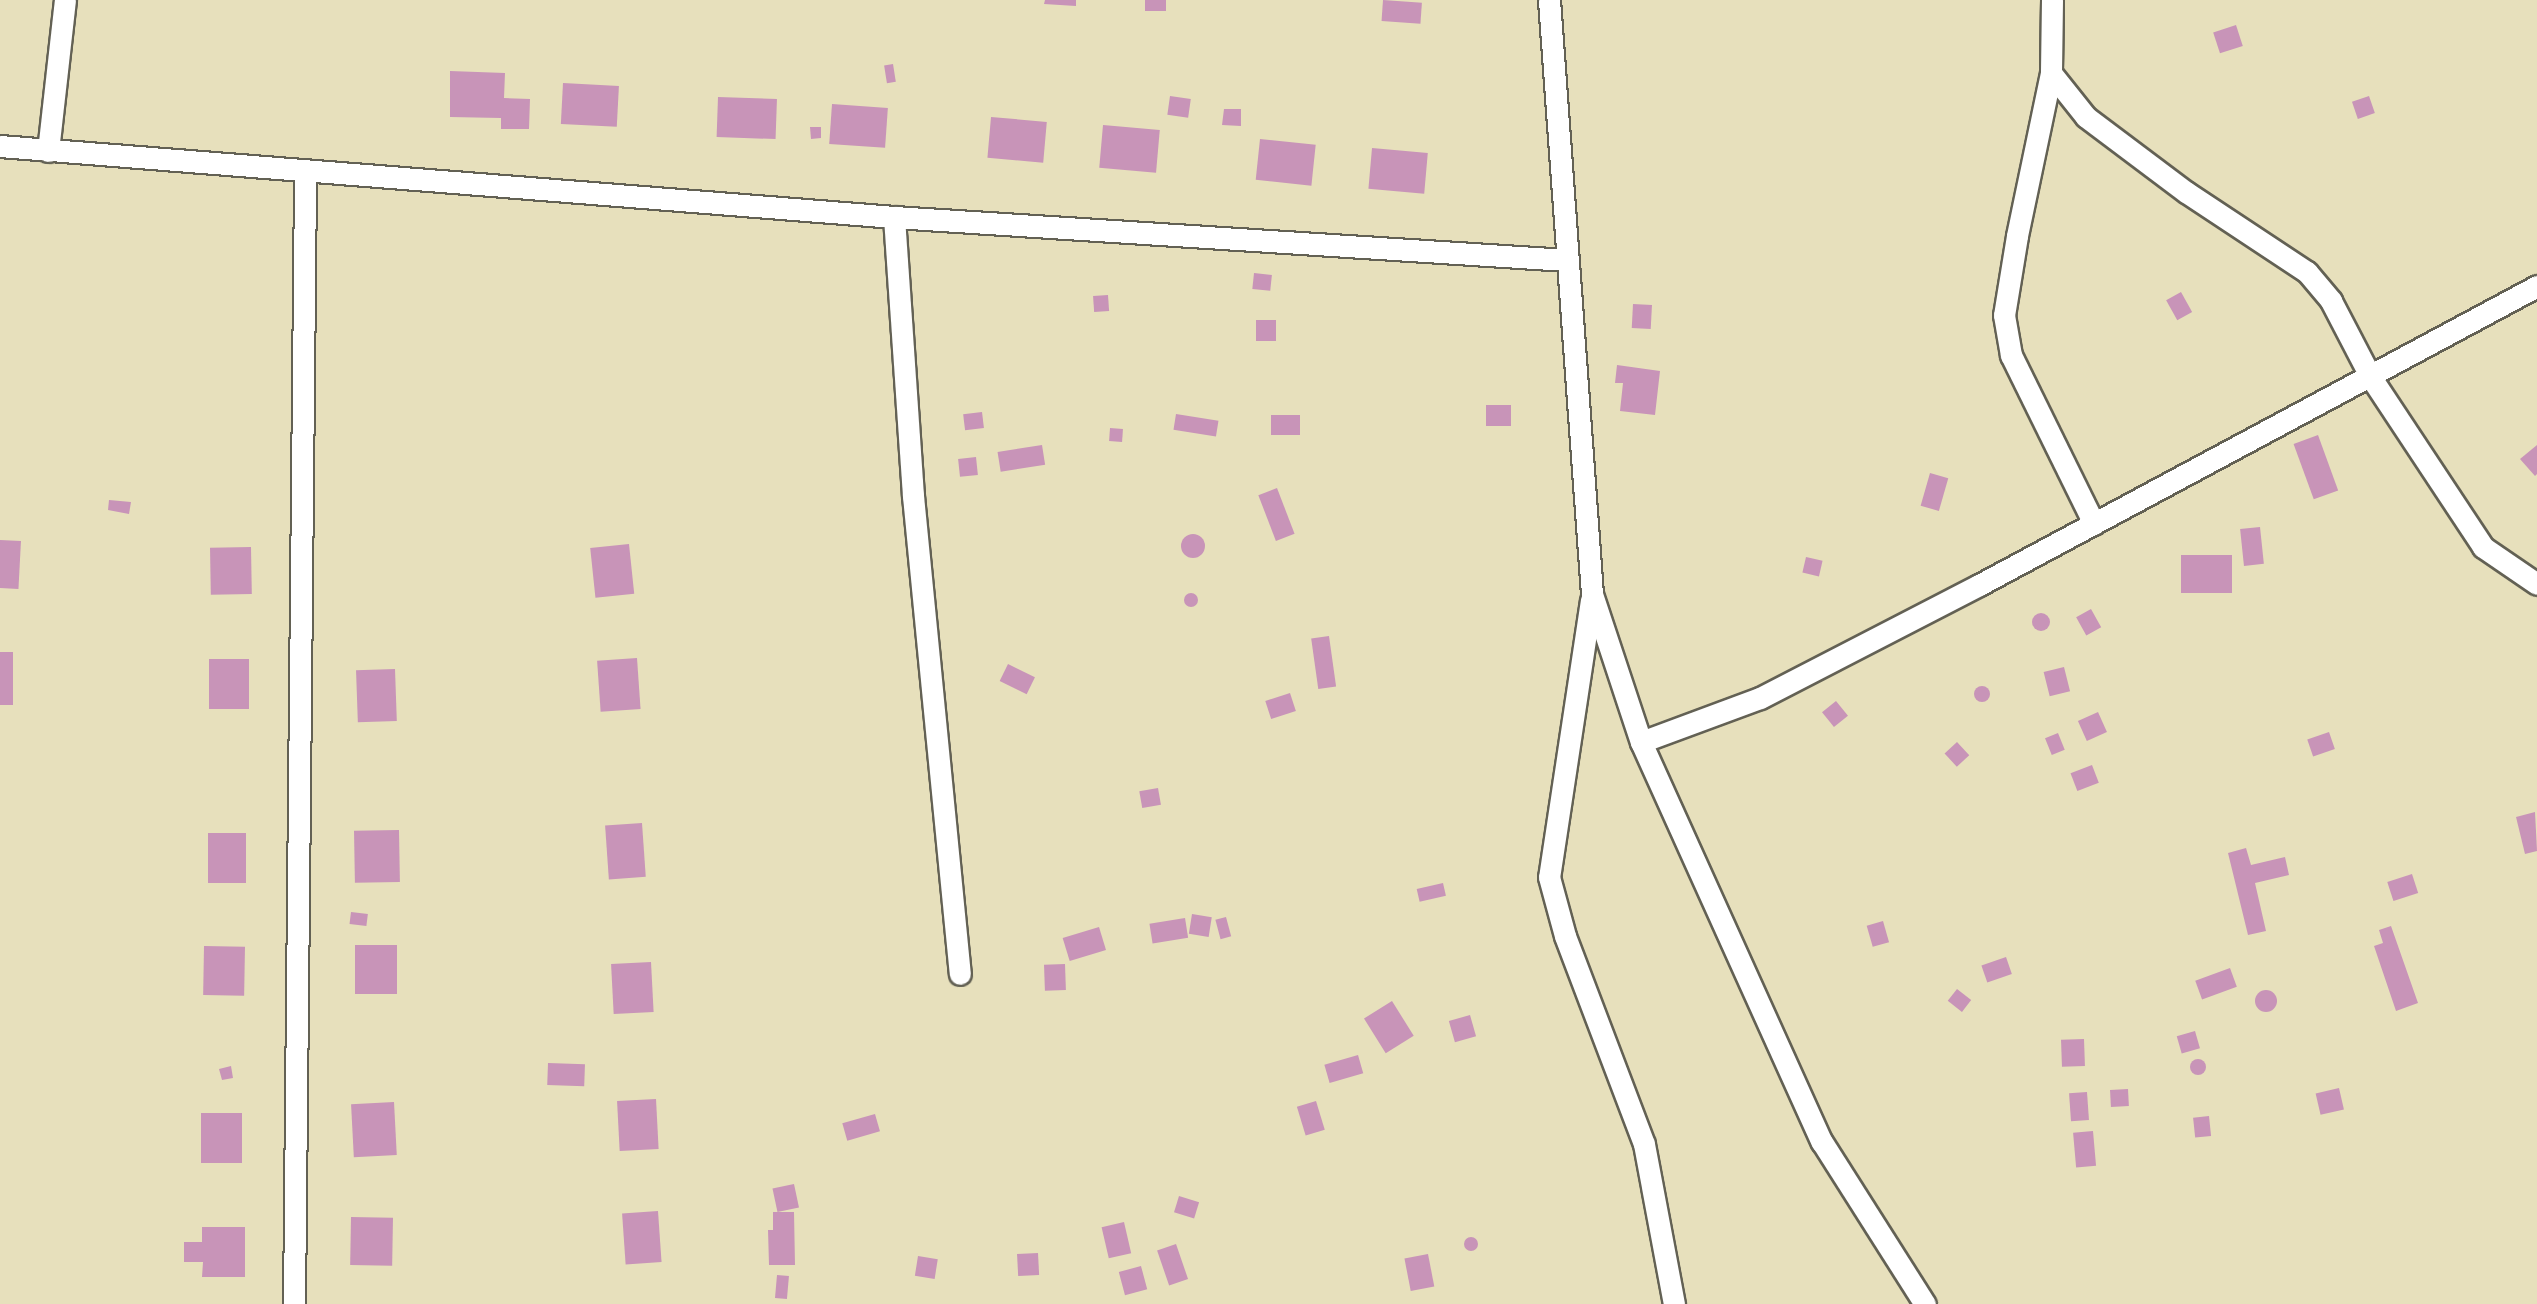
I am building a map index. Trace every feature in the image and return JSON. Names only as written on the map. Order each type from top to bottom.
[{"type":"lane","points":[[48,151],[65,0]]},
{"type":"lane","points":[[1549,0],[1592,594],[1549,877],[1565,936],[1644,1144],[1674,1304]]},
{"type":"lane","points":[[2052,0],[2051,73],[2017,236],[2004,315],[2011,355],[2094,524]]},
{"type":"lane","points":[[2051,73],[2086,117],[2186,192],[2307,272],[2331,301],[2370,376],[2483,547],[2537,584]]},
{"type":"lane","points":[[0,146],[894,217],[1566,260]]},
{"type":"lane","points":[[294,1304],[305,171]]},
{"type":"lane","points":[[894,217],[913,496],[960,974]]},
{"type":"lane","points":[[1641,742],[1759,698],[2094,524],[2537,286]]},
{"type":"lane","points":[[1592,594],[1641,742],[1822,1142],[1925,1304]]},
{"type":"building","points":[[1045,0],[1076,0],[1076,6],[1044,4]]},
{"type":"building","points":[[1145,0],[1166,0],[1166,11],[1145,11]]},
{"type":"building","points":[[1383,0],[1422,3],[1420,24],[1382,21]]},
{"type":"building","points":[[2236,25],[2243,46],[2220,53],[2213,32]]},
{"type":"building","points":[[893,64],[896,82],[887,83],[884,65]]},
{"type":"building","points":[[450,71],[505,73],[504,98],[530,99],[529,129],[501,129],[501,118],[450,117]]},
{"type":"building","points":[[563,83],[619,86],[617,127],[561,124]]},
{"type":"building","points":[[1170,96],[1191,99],[1188,118],[1167,115]]},
{"type":"building","points":[[2369,96],[2375,113],[2358,119],[2352,102]]},
{"type":"building","points":[[718,97],[777,99],[776,139],[717,137]]},
{"type":"building","points":[[832,104],[888,108],[885,148],[829,144]]},
{"type":"building","points":[[1224,109],[1241,109],[1241,126],[1222,125]]},
{"type":"building","points":[[991,117],[1047,122],[1043,163],[987,158]]},
{"type":"building","points":[[1103,125],[1160,130],[1156,173],[1099,168]]},
{"type":"building","points":[[810,127],[821,127],[821,138],[811,139]]},
{"type":"building","points":[[1260,139],[1316,145],[1311,186],[1256,180]]},
{"type":"building","points":[[1372,148],[1428,153],[1424,194],[1368,189]]},
{"type":"building","points":[[1254,273],[1272,275],[1270,291],[1252,289]]},
{"type":"building","points":[[2181,292],[2192,312],[2177,320],[2166,300]]},
{"type":"building","points":[[1108,295],[1109,311],[1094,312],[1093,296]]},
{"type":"building","points":[[1633,304],[1652,305],[1651,329],[1632,328]]},
{"type":"building","points":[[1256,320],[1276,320],[1276,341],[1256,341]]},
{"type":"building","points":[[1617,365],[1660,371],[1655,415],[1620,411],[1623,383],[1615,383]]},
{"type":"building","points":[[1486,405],[1511,405],[1511,426],[1486,426]]},
{"type":"building","points":[[982,412],[984,428],[965,430],[963,414]]},
{"type":"building","points":[[1176,414],[1218,421],[1216,437],[1173,430]]},
{"type":"building","points":[[1271,415],[1300,415],[1300,435],[1271,435]]},
{"type":"building","points":[[1110,428],[1123,429],[1122,442],[1109,441]]},
{"type":"building","points":[[2318,435],[2338,490],[2314,499],[2294,444]]},
{"type":"building","points":[[1042,445],[1045,465],[1001,472],[998,452]]},
{"type":"building","points":[[2537,445],[2537,474],[2535,476],[2520,459]]},
{"type":"building","points":[[976,457],[978,475],[960,477],[958,459]]},
{"type":"building","points":[[1930,473],[1948,478],[1939,511],[1921,506]]},
{"type":"building","points":[[1277,488],[1295,534],[1276,541],[1258,495]]},
{"type":"building","points":[[109,500],[131,502],[129,514],[108,510]]},
{"type":"building","points":[[2260,527],[2264,564],[2244,566],[2240,529]]},
{"type":"building","points":[[1193,534],[1201,538],[1205,546],[1201,554],[1193,558],[1185,554],[1181,546],[1185,538]]},
{"type":"building","points":[[0,540],[21,541],[18,589],[0,588]]},
{"type":"building","points":[[629,544],[634,594],[595,598],[590,548]]},
{"type":"building","points":[[251,547],[252,594],[211,595],[210,548]]},
{"type":"building","points":[[2181,555],[2232,555],[2232,593],[2181,593]]},
{"type":"building","points":[[1806,557],[1823,561],[1819,576],[1802,573]]},
{"type":"building","points":[[1188,593],[1194,593],[1198,600],[1194,607],[1188,607],[1184,603],[1184,597]]},
{"type":"building","points":[[2091,609],[2101,627],[2086,636],[2076,617]]},
{"type":"building","points":[[2037,613],[2045,613],[2050,622],[2048,629],[2037,631],[2032,626],[2032,618]]},
{"type":"building","points":[[1329,636],[1336,687],[1318,689],[1311,639]]},
{"type":"building","points":[[0,652],[13,652],[13,705],[0,705]]},
{"type":"building","points":[[637,658],[641,709],[601,712],[597,661]]},
{"type":"building","points":[[209,659],[249,659],[249,709],[209,709]]},
{"type":"building","points":[[1008,664],[1035,677],[1027,694],[1000,681]]},
{"type":"building","points":[[2064,667],[2070,691],[2050,696],[2044,672]]},
{"type":"building","points":[[395,669],[397,721],[358,722],[356,670]]},
{"type":"building","points":[[1979,686],[1985,686],[1990,694],[1988,700],[1979,702],[1974,697],[1974,691]]},
{"type":"building","points":[[1290,693],[1296,711],[1271,719],[1265,701]]},
{"type":"building","points":[[1836,701],[1848,716],[1834,727],[1822,712]]},
{"type":"building","points":[[2098,712],[2107,732],[2087,741],[2078,721]]},
{"type":"building","points":[[2329,732],[2335,749],[2313,757],[2307,739]]},
{"type":"building","points":[[2058,733],[2065,750],[2052,755],[2045,738]]},
{"type":"building","points":[[1957,742],[1969,755],[1957,767],[1945,754]]},
{"type":"building","points":[[2092,765],[2099,783],[2077,791],[2071,773]]},
{"type":"building","points":[[1158,788],[1161,805],[1142,808],[1139,791]]},
{"type":"building","points":[[2535,812],[2537,851],[2525,854],[2516,817]]},
{"type":"building","points":[[642,823],[646,877],[609,879],[605,826]]},
{"type":"building","points":[[399,830],[400,882],[355,883],[354,831]]},
{"type":"building","points":[[208,833],[246,833],[246,883],[208,883]]},
{"type":"building","points":[[2246,848],[2251,865],[2285,857],[2289,875],[2255,883],[2266,931],[2248,935],[2228,853]]},
{"type":"building","points":[[2412,874],[2418,893],[2393,901],[2387,882]]},
{"type":"building","points":[[1443,883],[1446,896],[1420,902],[1417,889]]},
{"type":"building","points":[[351,912],[368,914],[366,926],[350,924]]},
{"type":"building","points":[[1192,914],[1212,917],[1209,937],[1189,934]]},
{"type":"building","points":[[1226,917],[1231,936],[1221,939],[1215,920]]},
{"type":"building","points":[[1185,918],[1188,938],[1153,943],[1149,924]]},
{"type":"building","points":[[1883,921],[1889,942],[1873,947],[1867,926]]},
{"type":"building","points":[[2391,926],[2418,1003],[2396,1011],[2374,946],[2383,943],[2379,930]]},
{"type":"building","points":[[1099,927],[1106,950],[1070,961],[1063,938]]},
{"type":"building","points":[[355,945],[397,945],[397,994],[355,994]]},
{"type":"building","points":[[204,946],[245,947],[244,996],[203,995]]},
{"type":"building","points":[[2006,957],[2012,974],[1987,982],[1981,965]]},
{"type":"building","points":[[651,962],[654,1012],[614,1014],[611,964]]},
{"type":"building","points":[[1065,964],[1066,990],[1045,991],[1044,965]]},
{"type":"building","points":[[2230,968],[2237,987],[2202,999],[2195,981]]},
{"type":"building","points":[[1957,989],[1971,1000],[1962,1012],[1948,1001]]},
{"type":"building","points":[[2266,990],[2274,993],[2277,1001],[2274,1009],[2266,1012],[2258,1009],[2255,1001],[2258,993]]},
{"type":"building","points":[[1392,1001],[1414,1036],[1386,1053],[1364,1018]]},
{"type":"building","points":[[1470,1015],[1476,1036],[1455,1042],[1449,1021]]},
{"type":"building","points":[[2195,1031],[2200,1048],[2182,1054],[2177,1036]]},
{"type":"building","points":[[2084,1039],[2085,1066],[2062,1067],[2061,1040]]},
{"type":"building","points":[[1358,1055],[1363,1073],[1330,1083],[1324,1065]]},
{"type":"building","points":[[2198,1059],[2204,1061],[2204,1073],[2198,1075],[2192,1073],[2190,1067],[2192,1061]]},
{"type":"building","points":[[548,1063],[585,1064],[584,1086],[547,1085]]},
{"type":"building","points":[[231,1066],[233,1078],[222,1080],[219,1069]]},
{"type":"building","points":[[2339,1088],[2344,1109],[2321,1115],[2316,1093]]},
{"type":"building","points":[[2128,1089],[2129,1106],[2111,1107],[2110,1090]]},
{"type":"building","points":[[2087,1092],[2089,1120],[2071,1121],[2069,1093]]},
{"type":"building","points":[[656,1099],[659,1149],[620,1151],[617,1101]]},
{"type":"building","points":[[1316,1101],[1325,1130],[1306,1136],[1297,1107]]},
{"type":"building","points":[[394,1102],[397,1155],[354,1157],[351,1104]]},
{"type":"building","points":[[201,1113],[242,1113],[242,1163],[201,1163]]},
{"type":"building","points":[[875,1114],[880,1131],[847,1141],[842,1123]]},
{"type":"building","points":[[2209,1116],[2211,1136],[2195,1138],[2193,1118]]},
{"type":"building","points":[[2093,1131],[2096,1166],[2076,1168],[2073,1133]]},
{"type":"building","points":[[794,1184],[799,1207],[777,1212],[772,1189]]},
{"type":"building","points":[[1179,1196],[1199,1202],[1194,1218],[1174,1212]]},
{"type":"building","points":[[658,1211],[662,1262],[626,1264],[622,1214]]},
{"type":"building","points":[[773,1212],[794,1212],[795,1265],[769,1265],[768,1230],[773,1230]]},
{"type":"building","points":[[351,1217],[393,1218],[392,1266],[350,1265]]},
{"type":"building","points":[[1124,1222],[1131,1253],[1109,1258],[1102,1227]]},
{"type":"building","points":[[202,1227],[245,1227],[245,1277],[202,1277],[203,1262],[184,1262],[184,1242],[202,1242]]},
{"type":"building","points":[[1468,1237],[1474,1237],[1478,1244],[1474,1251],[1468,1251],[1464,1247],[1464,1241]]},
{"type":"building","points":[[1176,1244],[1188,1279],[1169,1285],[1157,1251]]},
{"type":"building","points":[[1038,1253],[1039,1275],[1018,1276],[1017,1254]]},
{"type":"building","points":[[1428,1254],[1434,1286],[1411,1291],[1404,1259]]},
{"type":"building","points":[[918,1256],[938,1259],[935,1279],[915,1276]]},
{"type":"building","points":[[1141,1266],[1147,1289],[1125,1295],[1119,1272]]},
{"type":"building","points":[[777,1275],[789,1276],[787,1299],[775,1298]]}]
